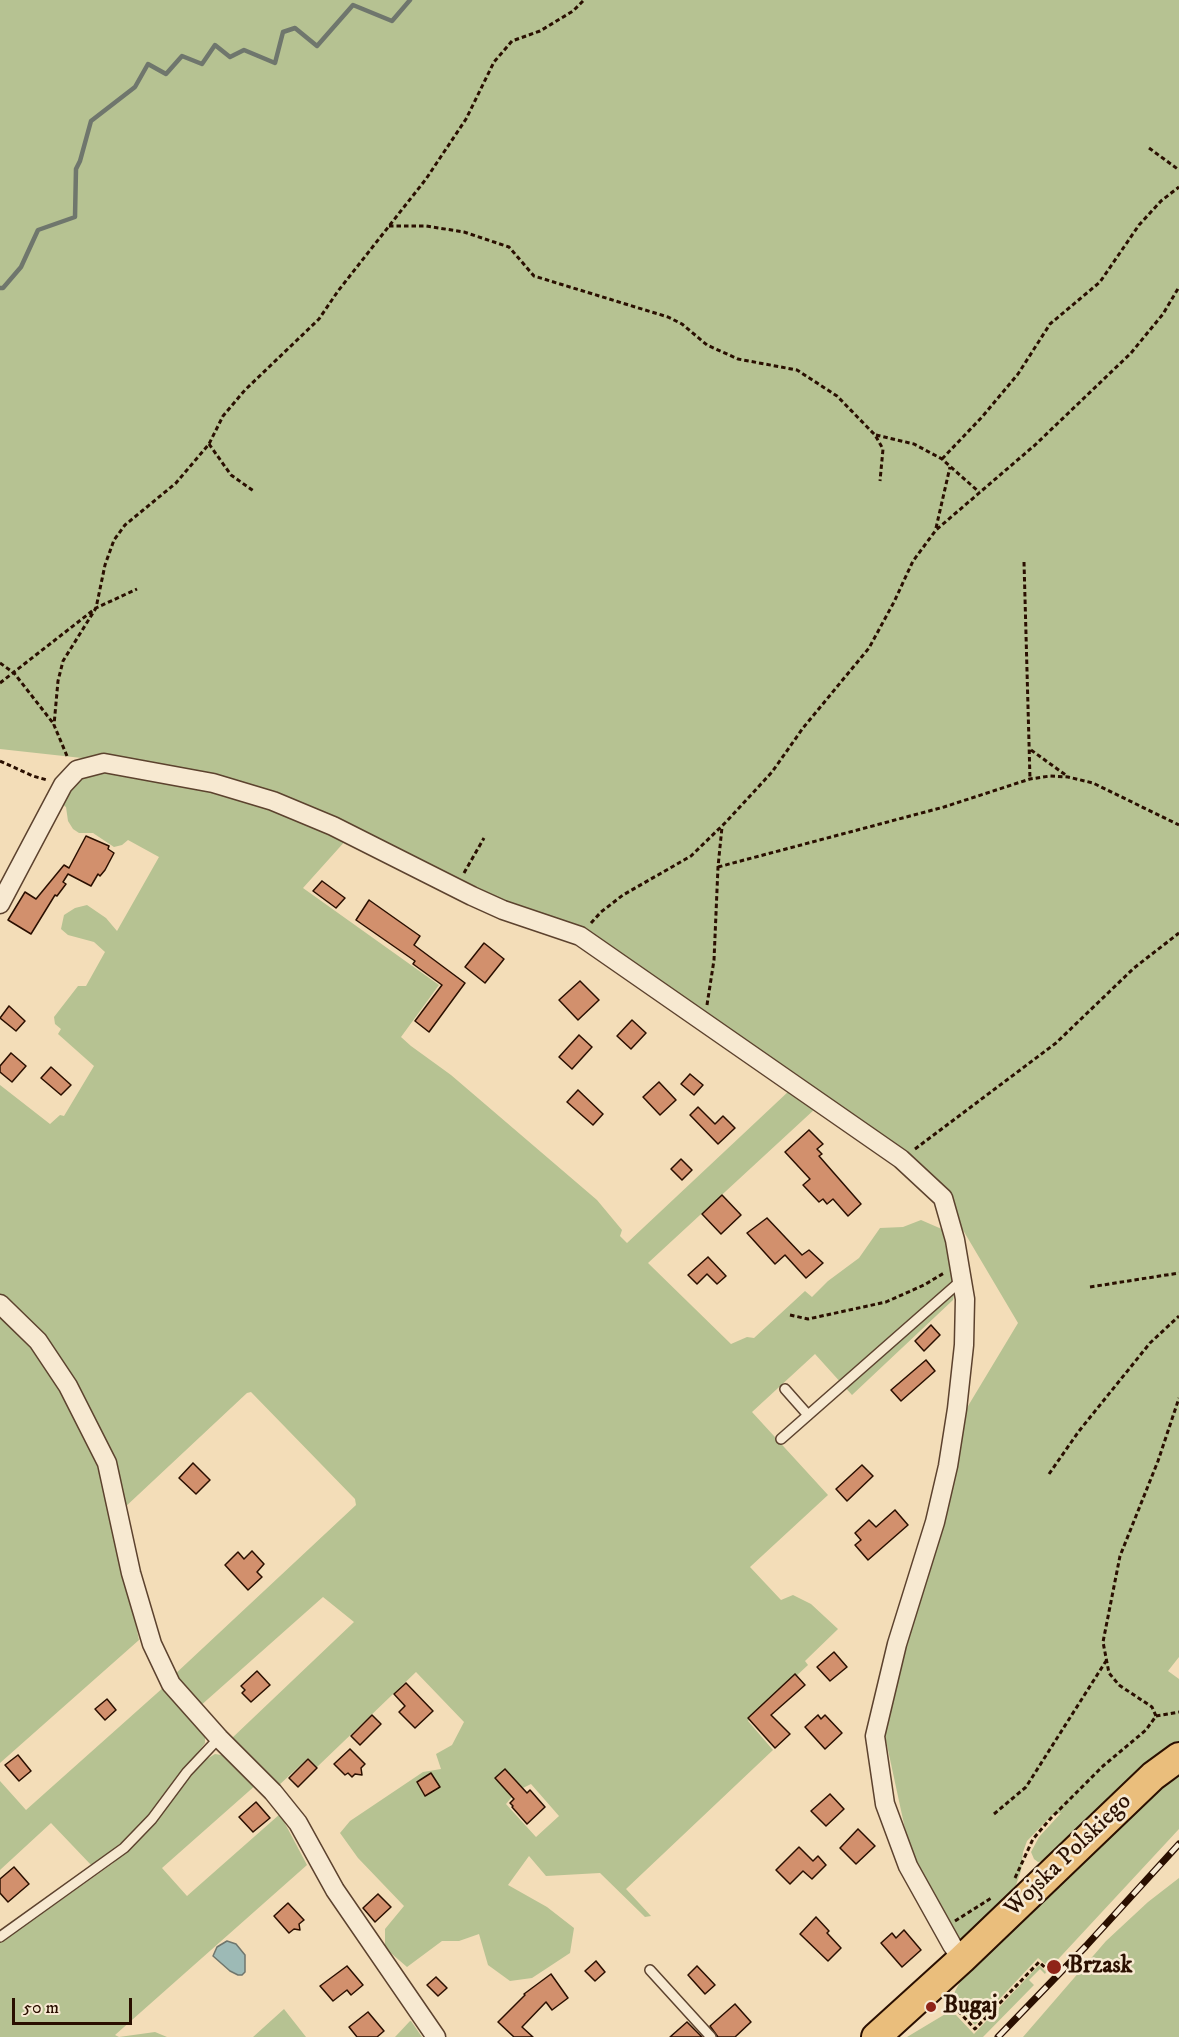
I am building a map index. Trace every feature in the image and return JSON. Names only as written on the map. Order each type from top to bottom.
[{"type":"main road","name":"Wojska Polskiego","points":[[876,2037],[962,1959],[1153,1776],[1179,1757]]},
{"type":"street","points":[[0,904],[63,785],[77,770],[104,763],[213,783],[273,801],[333,826],[455,888],[503,909],[580,936],[901,1159],[943,1198],[956,1240],[965,1299],[964,1345],[957,1409],[948,1466],[935,1522],[897,1644],[875,1736],[885,1804],[908,1866],[962,1959]]},
{"type":"street","points":[[0,1304],[38,1341],[68,1386],[107,1463],[116,1494],[131,1573],[152,1644],[171,1684],[219,1738],[273,1792],[298,1823],[335,1890],[436,2037]]},
{"type":"lane","points":[[781,1439],[963,1279]]},
{"type":"lane","points":[[785,1389],[808,1415]]},
{"type":"lane","points":[[0,1937],[124,1848],[152,1819],[187,1772],[219,1738]]},
{"type":"lane","points":[[650,1970],[711,2037]]},
{"type":"path","points":[[54,725],[58,681],[63,661],[96,608],[105,565],[114,540],[125,525],[176,483],[209,444],[223,416],[245,390],[319,319],[426,179],[466,118],[494,62],[512,40],[540,31],[573,11],[584,0]]},
{"type":"path","points":[[1149,148],[1179,170]]},
{"type":"path","points":[[942,459],[982,417],[1018,374],[1050,324],[1100,282],[1139,225],[1161,201],[1179,187]]},
{"type":"path","points":[[389,226],[426,226],[464,232],[509,247],[534,276],[669,317],[682,324],[707,345],[738,359],[797,370],[837,396],[875,435],[883,449],[880,481]]},
{"type":"path","points":[[580,936],[601,912],[623,895],[691,856],[772,772],[802,728],[868,648],[894,602],[913,561],[936,530],[1035,445],[1131,353],[1162,314],[1179,287]]},
{"type":"path","points":[[875,435],[915,444],[942,459],[980,492]]},
{"type":"path","points":[[209,444],[231,475],[255,492]]},
{"type":"path","points":[[936,530],[950,466]]},
{"type":"path","points":[[1024,562],[1030,779]]},
{"type":"path","points":[[0,683],[96,608],[137,589]]},
{"type":"path","points":[[0,663],[14,673],[54,725],[64,751],[77,770]]},
{"type":"path","points":[[1030,749],[1068,777]]},
{"type":"path","points":[[0,761],[33,776],[63,785]]},
{"type":"path","points":[[718,867],[944,807],[1030,779],[1050,776],[1068,777],[1093,783],[1179,825]]},
{"type":"path","points":[[701,1021],[708,1002],[714,960],[722,826]]},
{"type":"path","points":[[455,888],[484,838]]},
{"type":"path","points":[[901,1159],[1056,1043],[1134,968],[1179,933]]},
{"type":"path","points":[[790,1315],[808,1319],[886,1302],[924,1285],[946,1271],[958,1257]]},
{"type":"path","points":[[1090,1287],[1179,1273]]},
{"type":"path","points":[[1049,1474],[1079,1431],[1150,1343],[1179,1316]]},
{"type":"path","points":[[1156,1716],[1152,1707],[1119,1685],[1109,1673],[1103,1642],[1120,1556],[1158,1461],[1179,1398]]},
{"type":"path","points":[[994,1814],[1026,1787],[1107,1661]]},
{"type":"path","points":[[1012,1886],[1033,1839],[1051,1818],[1103,1766],[1146,1730],[1156,1716],[1179,1712]]},
{"type":"path","points":[[946,1935],[954,1922],[1001,1892]]},
{"type":"path","points":[[947,1998],[975,2029],[1039,1962],[1048,1970]]},
{"type":"green space","points":[[0,0],[1179,0],[1179,1657],[1168,1671],[1179,1679],[1179,1744],[1044,1861],[1038,1862],[1031,1852],[1039,1837],[1061,1813],[1052,1815],[1027,1841],[1021,1871],[1016,1885],[1010,1892],[1008,1902],[967,1943],[959,1941],[913,1866],[885,1736],[902,1648],[965,1411],[1018,1323],[944,1198],[805,1080],[589,933],[492,901],[344,823],[100,760],[0,749]]},
{"type":"green space","points":[[115,769],[250,800],[347,839],[303,888],[439,985],[401,1037],[451,1075],[597,1200],[622,1230],[620,1236],[627,1243],[790,1090],[816,1108],[648,1263],[731,1344],[747,1337],[754,1338],[805,1291],[812,1297],[828,1281],[859,1258],[880,1228],[903,1227],[921,1220],[944,1230],[958,1276],[953,1300],[852,1395],[815,1354],[752,1412],[828,1495],[750,1567],[781,1600],[793,1595],[811,1604],[838,1629],[805,1661],[808,1665],[748,1721],[773,1750],[626,1889],[651,1916],[645,1917],[600,1873],[546,1876],[529,1856],[508,1885],[547,1907],[574,1928],[570,1953],[532,1978],[510,1981],[488,1965],[479,1934],[459,1941],[442,1941],[407,1967],[385,1948],[385,1929],[404,1906],[358,1858],[340,1833],[350,1821],[423,1772],[441,1769],[436,1754],[452,1745],[464,1722],[416,1672],[317,1767],[308,1758],[277,1787],[231,1739],[354,1622],[323,1597],[199,1707],[173,1676],[356,1505],[355,1499],[251,1392],[247,1393],[123,1509],[45,1342],[0,1294],[0,1085],[50,1124],[60,1115],[64,1116],[94,1066],[58,1034],[61,1029],[55,1024],[54,1017],[78,986],[86,986],[105,952],[94,942],[68,935],[61,929],[64,915],[75,908],[87,905],[106,918],[117,931],[159,857],[128,840],[114,847],[93,833],[79,833],[73,829],[68,821],[66,807],[59,802],[77,775]],"holes":[[[531,1784],[559,1816],[536,1837],[506,1804],[517,1791]]]},
{"type":"green space","points":[[0,1310],[58,1380],[102,1466],[139,1640],[0,1763]]},
{"type":"green space","points":[[165,1686],[205,1736],[205,1743],[153,1812],[118,1849],[92,1866],[51,1823],[0,1870],[0,1781],[26,1810]]},
{"type":"green space","points":[[215,1754],[227,1756],[257,1784],[162,1868],[187,1896],[280,1814],[307,1865],[115,2035],[119,2037],[0,2037],[0,1941],[112,1864],[134,1845],[202,1762]]},
{"type":"green space","points":[[1179,1772],[1179,1829],[1050,1968],[1038,1958],[975,2025],[951,1999],[964,1974],[1096,1846]]},
{"type":"green space","points":[[1179,1878],[1179,2037],[1023,2037],[1106,1941],[1148,1902]]},
{"type":"green space","points":[[1039,1965],[1046,1972],[1045,1974],[1040,1969],[1029,1980],[1034,1985],[983,2037],[907,2037],[947,2013],[956,2015],[974,2034]]},
{"type":"green space","points":[[284,2009],[306,2037],[253,2037]]},
{"type":"green space","points":[[410,2021],[422,2037],[395,2037]]},
{"type":"green space","points":[[155,2032],[167,2037],[119,2037]]},
{"type":"water","points":[[227,1941],[236,1944],[245,1955],[245,1972],[242,1975],[230,1971],[213,1956],[217,1947]]},
{"type":"building","points":[[86,836],[109,846],[108,849],[114,853],[105,870],[100,876],[98,874],[91,886],[68,874],[63,882],[66,884],[57,896],[55,895],[31,934],[8,920],[25,892],[36,899],[64,865],[69,868]]},
{"type":"building","points":[[322,881],[345,898],[336,908],[313,891]]},
{"type":"building","points":[[369,900],[420,936],[414,945],[465,983],[429,1032],[415,1021],[442,985],[413,964],[415,961],[356,920]]},
{"type":"building","points":[[484,943],[504,959],[485,983],[465,967]]},
{"type":"building","points":[[580,981],[599,1000],[578,1020],[559,1000]]},
{"type":"building","points":[[9,1006],[25,1021],[16,1031],[0,1018]]},
{"type":"building","points":[[632,1020],[646,1033],[631,1049],[617,1036]]},
{"type":"building","points":[[579,1035],[592,1047],[572,1069],[559,1057]]},
{"type":"building","points":[[11,1053],[26,1066],[12,1082],[0,1072],[0,1066]]},
{"type":"building","points":[[51,1067],[71,1085],[61,1095],[41,1078]]},
{"type":"building","points":[[690,1074],[703,1085],[694,1095],[681,1084]]},
{"type":"building","points":[[659,1082],[676,1100],[660,1115],[643,1097]]},
{"type":"building","points":[[578,1090],[603,1114],[593,1125],[567,1102]]},
{"type":"building","points":[[698,1107],[715,1124],[723,1116],[735,1128],[718,1144],[690,1115]]},
{"type":"building","points":[[809,1130],[823,1144],[817,1149],[822,1154],[819,1156],[861,1204],[848,1216],[833,1199],[827,1204],[823,1199],[819,1202],[803,1185],[810,1179],[785,1152]]},
{"type":"building","points":[[681,1159],[692,1170],[682,1180],[671,1169]]},
{"type":"building","points":[[722,1195],[741,1215],[721,1234],[702,1214]]},
{"type":"building","points":[[767,1218],[802,1255],[809,1250],[823,1263],[806,1278],[785,1255],[775,1264],[747,1233]]},
{"type":"building","points":[[708,1257],[726,1276],[717,1284],[707,1274],[697,1284],[688,1275]]},
{"type":"building","points":[[931,1325],[940,1335],[924,1351],[915,1341]]},
{"type":"building","points":[[926,1360],[935,1371],[901,1401],[891,1390]]},
{"type":"building","points":[[193,1463],[210,1480],[196,1494],[179,1478]]},
{"type":"building","points":[[862,1465],[873,1476],[847,1501],[836,1489]]},
{"type":"building","points":[[895,1510],[908,1525],[868,1560],[855,1545],[861,1540],[855,1533],[869,1520],[876,1527]]},
{"type":"building","points":[[252,1551],[264,1564],[257,1572],[262,1577],[248,1590],[225,1565],[238,1552],[244,1559]]},
{"type":"building","points":[[834,1652],[847,1667],[830,1681],[817,1667]]},
{"type":"building","points":[[257,1671],[270,1685],[251,1702],[242,1693],[245,1690],[241,1686]]},
{"type":"building","points":[[795,1674],[805,1685],[771,1715],[790,1734],[775,1748],[748,1718]]},
{"type":"building","points":[[406,1683],[433,1711],[415,1728],[399,1712],[405,1706],[394,1694]]},
{"type":"building","points":[[107,1699],[116,1710],[105,1720],[95,1709]]},
{"type":"building","points":[[372,1715],[381,1724],[360,1745],[351,1736]]},
{"type":"building","points":[[818,1715],[821,1719],[825,1715],[842,1733],[825,1749],[805,1727]]},
{"type":"building","points":[[350,1749],[365,1764],[361,1768],[362,1775],[355,1774],[352,1777],[348,1773],[345,1775],[334,1764]]},
{"type":"building","points":[[18,1755],[31,1771],[19,1781],[5,1765]]},
{"type":"building","points":[[308,1759],[317,1768],[298,1787],[289,1778]]},
{"type":"building","points":[[505,1769],[527,1793],[530,1790],[545,1807],[527,1824],[512,1807],[510,1803],[514,1799],[495,1778]]},
{"type":"building","points":[[431,1773],[440,1787],[425,1796],[417,1782]]},
{"type":"building","points":[[830,1794],[844,1809],[826,1826],[811,1811]]},
{"type":"building","points":[[256,1802],[270,1818],[253,1832],[239,1817]]},
{"type":"building","points":[[858,1829],[875,1846],[856,1864],[840,1848]]},
{"type":"building","points":[[799,1847],[813,1861],[818,1856],[826,1865],[812,1879],[803,1871],[790,1884],[776,1870]]},
{"type":"building","points":[[14,1867],[29,1884],[8,1902],[0,1893],[0,1879]]},
{"type":"building","points":[[378,1894],[391,1907],[375,1922],[363,1908]]},
{"type":"building","points":[[288,1903],[304,1920],[299,1924],[300,1930],[294,1929],[289,1933],[274,1916]]},
{"type":"building","points":[[816,1917],[841,1948],[828,1961],[800,1934]]},
{"type":"building","points":[[904,1930],[921,1950],[902,1967],[881,1943],[892,1933],[896,1938]]},
{"type":"building","points":[[596,1961],[605,1972],[595,1981],[585,1971]]},
{"type":"building","points":[[347,1966],[363,1985],[351,1995],[347,1990],[333,2001],[320,1986]]},
{"type":"building","points":[[697,1966],[715,1985],[705,1994],[688,1975]]},
{"type":"building","points":[[551,1974],[568,1998],[552,2010],[546,2002],[522,2027],[533,2037],[514,2037],[498,2022],[524,1994]]},
{"type":"building","points":[[436,1977],[447,1988],[438,1996],[427,1985]]},
{"type":"building","points":[[735,2004],[751,2022],[735,2037],[718,2037],[710,2026]]},
{"type":"building","points":[[368,2012],[384,2031],[377,2037],[357,2037],[349,2027]]},
{"type":"building","points":[[687,2022],[702,2037],[670,2037]]},
{"type":"waterway","points":[[0,288],[3,288],[21,267],[38,230],[75,217],[76,169],[91,121],[135,87],[148,64],[166,74],[182,56],[202,64],[215,45],[230,57],[244,50],[275,63],[283,32],[295,28],[317,46],[353,5],[392,21],[410,0]]},
{"type":"railway","points":[[998,2037],[1086,1946],[1179,1844]]},
{"type":"place","name":"Brzask","points":[[1054,1967]]},
{"type":"place","name":"Bugaj","points":[[931,2007]]}]
